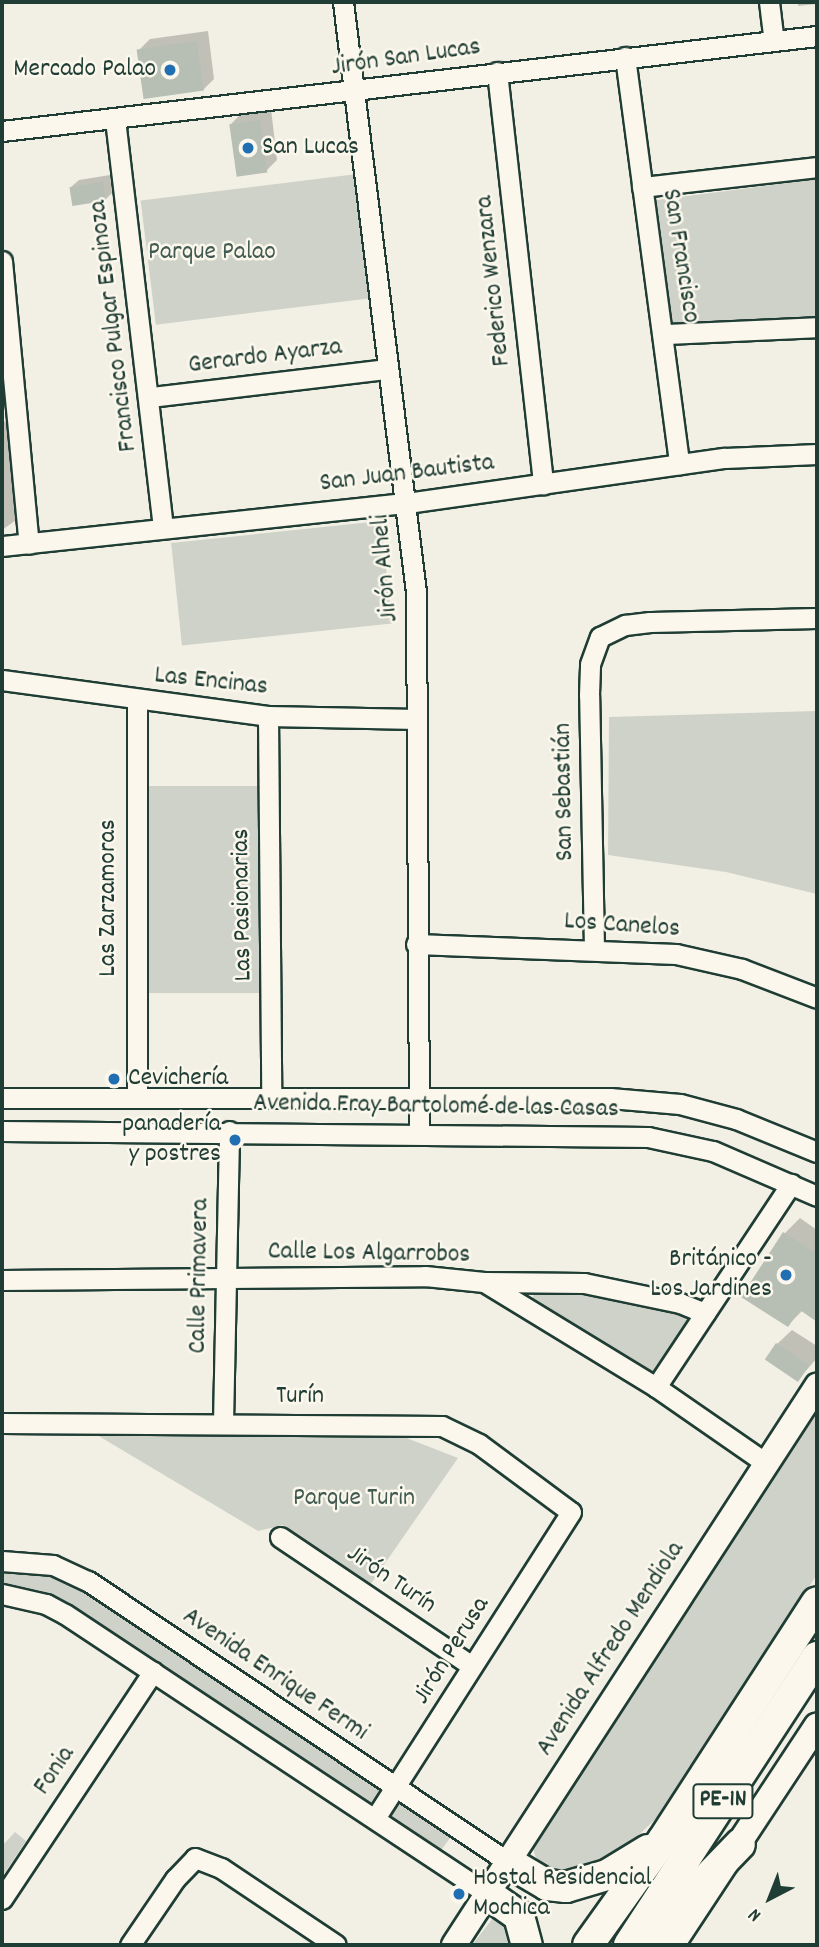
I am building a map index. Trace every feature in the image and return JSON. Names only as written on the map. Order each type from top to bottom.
[{"type":"highway","name":"PE-1N","points":[[587,1945],[663,1840],[817,1602]]},
{"type":"highway","name":"PE-1N","points":[[629,1945],[817,1657]]},
{"type":"highway","points":[[508,1862],[547,1885],[575,1886],[607,1875],[663,1840]]},
{"type":"highway","points":[[642,1945],[740,1844]]},
{"type":"highway","points":[[489,1895],[519,1916],[527,1945]]},
{"type":"main road","name":"Avenida Alfredo Mendiola","points":[[454,1945],[489,1895],[817,1386]]},
{"type":"main road","points":[[672,1945],[817,1725]]},
{"type":"street","name":"Jirón Alheli","points":[[343,2],[386,369],[407,503],[416,592],[416,1099],[419,1133]]},
{"type":"street","points":[[769,2],[774,40]]},
{"type":"street","name":"Jirón San Lucas","points":[[2,131],[817,36]]},
{"type":"street","name":"San Francisco","points":[[625,57],[665,334],[679,464]]},
{"type":"street","name":"Federico Wenzara","points":[[497,72],[543,484]]},
{"type":"street","name":"Francisco Pulgar Espinoza","points":[[115,119],[151,397],[163,528]]},
{"type":"street","points":[[642,187],[817,167]]},
{"type":"street","points":[[2,264],[29,544]]},
{"type":"street","points":[[665,334],[817,327]]},
{"type":"street","name":"Gerardo Ayarza","points":[[151,397],[386,369]]},
{"type":"street","name":"San Juan Bautista","points":[[2,547],[407,503],[679,464],[817,454]]},
{"type":"street","name":"San Sebastián","points":[[594,948],[589,695],[590,664],[600,637],[625,625],[649,622],[817,618]]},
{"type":"street","name":"Las Encinas","points":[[2,680],[137,701],[268,716],[417,719]]},
{"type":"street","name":"Las Zarzamoras","points":[[137,701],[137,1096]]},
{"type":"street","name":"Las Pasionarias","points":[[268,716],[271,1095]]},
{"type":"street","name":"Los Canelos","points":[[416,944],[594,948],[711,960],[817,998]]},
{"type":"street","name":"Avenida Fray Bartolomé de las Casas","points":[[2,1098],[271,1095],[416,1099],[541,1095],[680,1104],[736,1119],[816,1148]]},
{"type":"street","name":"Avenida Fray Bartolomé de las Casas","points":[[2,1131],[229,1131],[648,1137],[713,1151],[817,1196]]},
{"type":"street","name":"Calle Primavera","points":[[223,1423],[229,1131]]},
{"type":"street","points":[[656,1387],[791,1184]]},
{"type":"street","name":"Calle Los Algarrobos","points":[[2,1280],[425,1276],[484,1282],[656,1387],[767,1464]]},
{"type":"street","points":[[484,1282],[584,1283],[680,1303],[705,1313]]},
{"type":"street","name":"Turín","points":[[2,1423],[442,1426],[478,1444],[571,1512]]},
{"type":"street","name":"Jirón Perusa","points":[[376,1817],[571,1512]]},
{"type":"street","name":"Jirón Turín","points":[[280,1536],[472,1666]]},
{"type":"street","name":"Avenida Enrique Fermi","points":[[2,1561],[53,1565],[88,1581],[508,1862]]},
{"type":"street","points":[[2,1594],[47,1604],[376,1817],[489,1895]]},
{"type":"street","name":"Fonia","points":[[3,1896],[153,1672]]},
{"type":"street","points":[[130,1945],[175,1879],[195,1858],[221,1868],[336,1945]]},
{"type":"green space","name":"Parque Palao","points":[[357,174],[372,298],[156,325],[141,201]]},
{"type":"green space","points":[[817,179],[817,318],[671,325],[652,210],[657,200]]},
{"type":"green space","points":[[381,521],[392,623],[182,645],[171,543]]},
{"type":"green space","points":[[817,711],[817,894],[726,872],[608,855],[609,717]]},
{"type":"green space","points":[[141,786],[260,786],[260,993],[141,993]]},
{"type":"green space","points":[[536,1287],[681,1308],[690,1326],[653,1375],[531,1303]]},
{"type":"green space","points":[[817,1404],[817,1574],[687,1786],[662,1813],[610,1862],[566,1877],[539,1867],[532,1846]]},
{"type":"green space","name":"Parque Turin","points":[[97,1435],[404,1437],[458,1458],[370,1585],[283,1525],[258,1531]]},
{"type":"green space","points":[[2,1570],[42,1571],[78,1583],[453,1834],[439,1853],[79,1610],[39,1590],[2,1588]]},
{"type":"green space","points":[[15,1832],[26,1841],[2,1877],[2,1846]]},
{"type":"green space","points":[[493,1918],[508,1919],[514,1945],[472,1945]]},
{"type":"building","name":"Mercado Palao","points":[[197,41],[204,91],[144,99],[137,49]]},
{"type":"building","name":"San Lucas","points":[[260,120],[267,172],[237,177],[229,124]]},
{"type":"building","points":[[103,182],[106,201],[72,206],[69,187]]},
{"type":"building","name":"Británico - Los Jardines","points":[[783,1232],[817,1254],[817,1322],[800,1310],[788,1327],[741,1297]]},
{"type":"building","points":[[776,1343],[809,1365],[798,1382],[765,1360]]},
{"type":"place","name":"Mercado Palao","points":[[170,70]]},
{"type":"place","name":"San Lucas","points":[[248,148]]},
{"type":"place","name":"Cevichería","points":[[114,1079]]},
{"type":"place","name":"panadería y postres","points":[[235,1140]]},
{"type":"place","name":"Británico - Los Jardines","points":[[786,1275]]},
{"type":"place","name":"Hostal Residencial Mochica","points":[[459,1894]]}]
